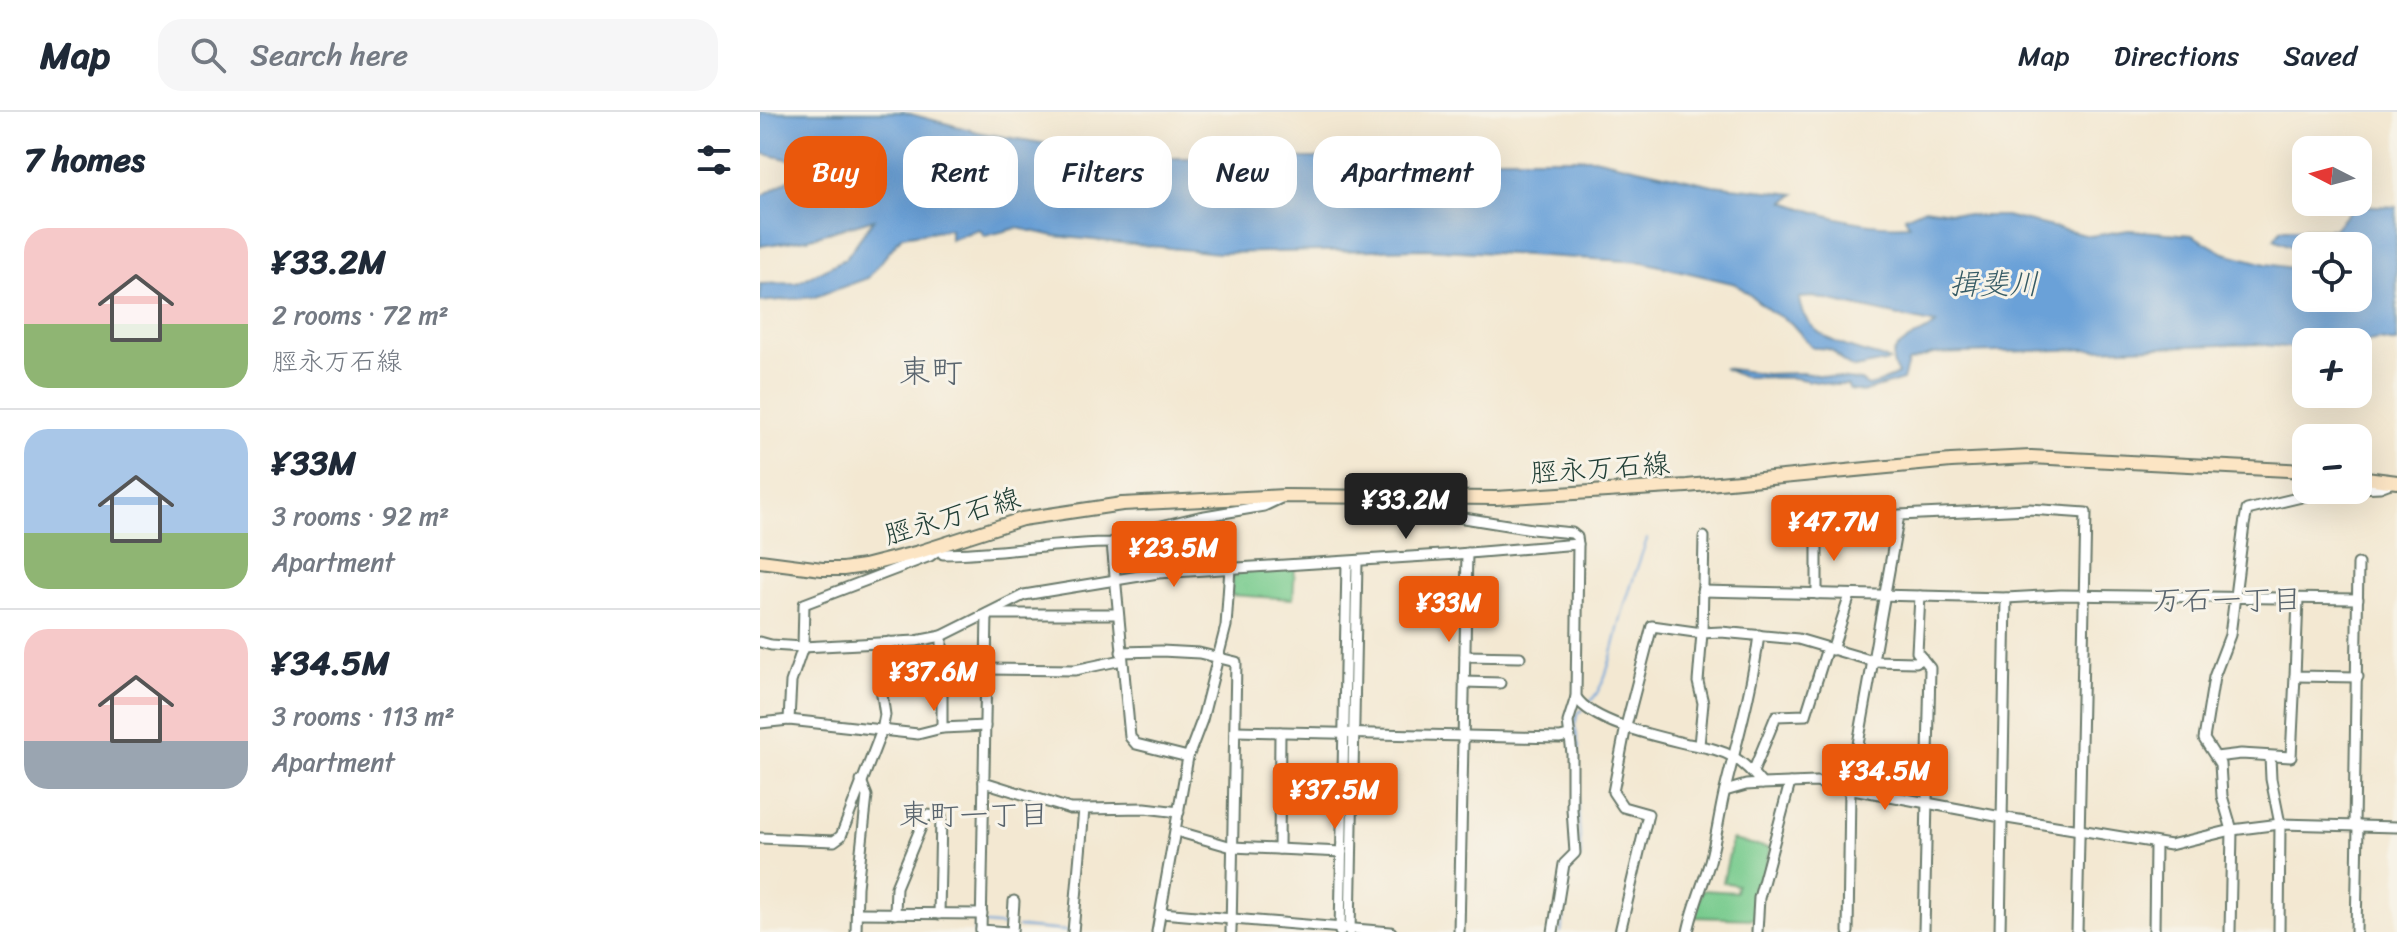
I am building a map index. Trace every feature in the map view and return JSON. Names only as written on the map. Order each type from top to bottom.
[{"type":"main road","name":"脛永万石線","points":[[760,561],[822,569],[864,566],[937,548],[1022,519],[1122,504],[1284,496],[1496,498],[1687,486],[1951,461],[2031,457],[2292,470]]},
{"type":"main road","points":[[2372,479],[2395,482]]},
{"type":"street","points":[[2372,487],[2395,482]]},
{"type":"street","points":[[789,720],[791,682],[803,647],[804,604],[930,556],[937,548],[943,554],[978,554],[1112,543],[1120,536],[1199,517],[1264,506],[1284,496]]},
{"type":"street","points":[[1388,496],[1389,503],[1396,507],[1572,533],[1577,537],[1576,697],[1575,707],[1569,714],[1568,736],[1572,754],[1575,853],[1564,864],[1553,932]]},
{"type":"street","points":[[2230,932],[2232,830],[2222,796],[2220,764],[2204,739],[2205,724],[2214,677],[2230,635],[2247,510],[2292,499]]},
{"type":"street","points":[[1848,932],[1850,789],[1899,515],[2029,509],[2086,513],[2077,932]]},
{"type":"street","points":[[1817,532],[1817,594]]},
{"type":"street","points":[[1699,745],[1703,703],[1698,682],[1704,537]]},
{"type":"street","points":[[1112,543],[1130,737],[1136,744],[1188,757]]},
{"type":"street","points":[[760,642],[803,647],[942,636],[1031,593],[1158,573],[1578,544]]},
{"type":"street","points":[[1459,932],[1467,553]]},
{"type":"street","points":[[1345,930],[1352,562]]},
{"type":"street","points":[[2356,932],[2358,564]]},
{"type":"street","points":[[1157,932],[1188,757],[1202,720],[1226,626],[1230,568]]},
{"type":"street","points":[[1702,591],[2006,598],[2085,595],[2358,599]]},
{"type":"street","points":[[1753,772],[1776,716],[1806,715],[1850,595]]},
{"type":"street","points":[[1920,596],[1917,652],[1930,668],[1924,932]]},
{"type":"street","points":[[2000,932],[2006,598]]},
{"type":"street","points":[[2216,757],[2241,754],[2291,757],[2298,599]]},
{"type":"street","points":[[987,614],[1117,614]]},
{"type":"street","points":[[987,614],[981,931],[1010,932],[1014,901]]},
{"type":"street","points":[[1620,932],[1648,814],[1623,807],[1613,792],[1626,726],[1652,626],[1702,633],[1798,639],[1873,661],[1916,662],[1922,658]]},
{"type":"street","points":[[1688,932],[1692,910],[1710,861],[1735,758],[1759,635]]},
{"type":"street","points":[[942,636],[942,728]]},
{"type":"street","points":[[760,838],[834,841],[841,836],[882,730],[885,715],[881,688],[889,642]]},
{"type":"street","points":[[986,669],[1075,670],[1121,656],[1161,651],[1199,653],[1236,662],[1231,932]]},
{"type":"street","points":[[1465,656],[1520,657]]},
{"type":"street","points":[[2295,676],[2358,677]]},
{"type":"street","points":[[1464,682],[1500,683]]},
{"type":"street","points":[[1576,697],[1580,704],[1608,722],[1711,747],[1735,758],[1753,772],[1762,784]]},
{"type":"street","points":[[760,723],[789,720],[918,734],[942,728],[985,726]]},
{"type":"street","points":[[1235,731],[1568,736]]},
{"type":"street","points":[[1279,849],[1280,732]]},
{"type":"street","points":[[1345,930],[1342,852],[1349,733]]},
{"type":"street","points":[[2270,757],[2280,824],[2279,932]]},
{"type":"street","points":[[856,932],[857,887],[867,796],[861,781]]},
{"type":"street","points":[[984,782],[1070,809],[1145,808],[1179,812]]},
{"type":"street","points":[[1725,791],[1746,785],[1816,782],[2170,845],[2232,830],[2280,824],[2397,827]]},
{"type":"street","points":[[1757,932],[1759,898],[1790,783]]},
{"type":"street","points":[[1073,932],[1084,809]]},
{"type":"street","points":[[895,914],[896,887],[926,815],[941,816],[939,914]]},
{"type":"street","points":[[1176,831],[1232,847],[1342,852]]},
{"type":"street","points":[[2154,932],[2155,844]]},
{"type":"street","points":[[857,913],[982,914]]},
{"type":"street","points":[[1161,913],[1391,932]]},
{"type":"green space","points":[[1295,567],[1293,599],[1231,595],[1232,570]]},
{"type":"green space","points":[[1732,840],[1770,848],[1755,919],[1694,917],[1702,890],[1736,892],[1737,885],[1723,882]]},
{"type":"water","name":"揖斐川","points":[[760,112],[903,112],[1000,136],[903,136],[903,208],[1018,208],[1018,139],[1034,142],[1034,208],[1172,208],[1172,158],[1188,158],[1188,208],[1297,208],[1297,158],[1313,158],[1313,208],[1501,208],[1501,158],[1594,158],[1713,185],[1795,194],[1785,202],[1861,223],[1909,225],[1905,217],[1925,208],[1976,216],[2006,216],[2090,236],[2129,230],[2192,235],[2224,253],[2292,268],[2292,312],[2372,312],[2372,232],[2292,232],[2292,247],[2274,239],[2281,229],[2334,229],[2345,216],[2372,216],[2372,206],[2396,207],[2397,343],[2372,341],[2372,328],[2292,328],[2292,348],[2255,344],[1933,354],[1908,362],[1903,380],[1862,392],[1850,390],[1847,385],[1794,378],[1743,377],[1723,368],[1766,374],[1802,373],[1861,381],[1868,386],[1898,374],[1893,364],[1897,349],[1936,324],[1813,297],[1799,298],[1802,312],[1819,333],[1844,346],[1889,361],[1855,368],[1830,350],[1813,348],[1791,323],[1736,284],[1643,262],[1426,249],[1218,253],[1055,236],[1017,228],[985,236],[979,229],[950,240],[950,229],[902,236],[868,278],[815,297],[760,302],[760,284],[797,283],[845,259],[874,219],[807,239],[760,246],[760,197],[784,183],[784,208],[887,208],[887,136],[784,136],[784,158],[760,153]]},
{"type":"waterway","points":[[1587,705],[1606,674],[1647,539]]},
{"type":"waterway","points":[[1561,932],[1570,866],[1581,856],[1577,792],[1579,748],[1575,726],[1577,714],[1582,710]]},
{"type":"waterway","points":[[974,932],[976,923]]},
{"type":"waterway","points":[[986,924],[1008,926]]},
{"type":"waterway","points":[[1018,927],[1067,931]]},
{"type":"district","name":"東町","points":[[931,371]]},
{"type":"district","name":"万石一丁目","points":[[2227,600]]},
{"type":"district","name":"東町一丁目","points":[[974,815]]}]
